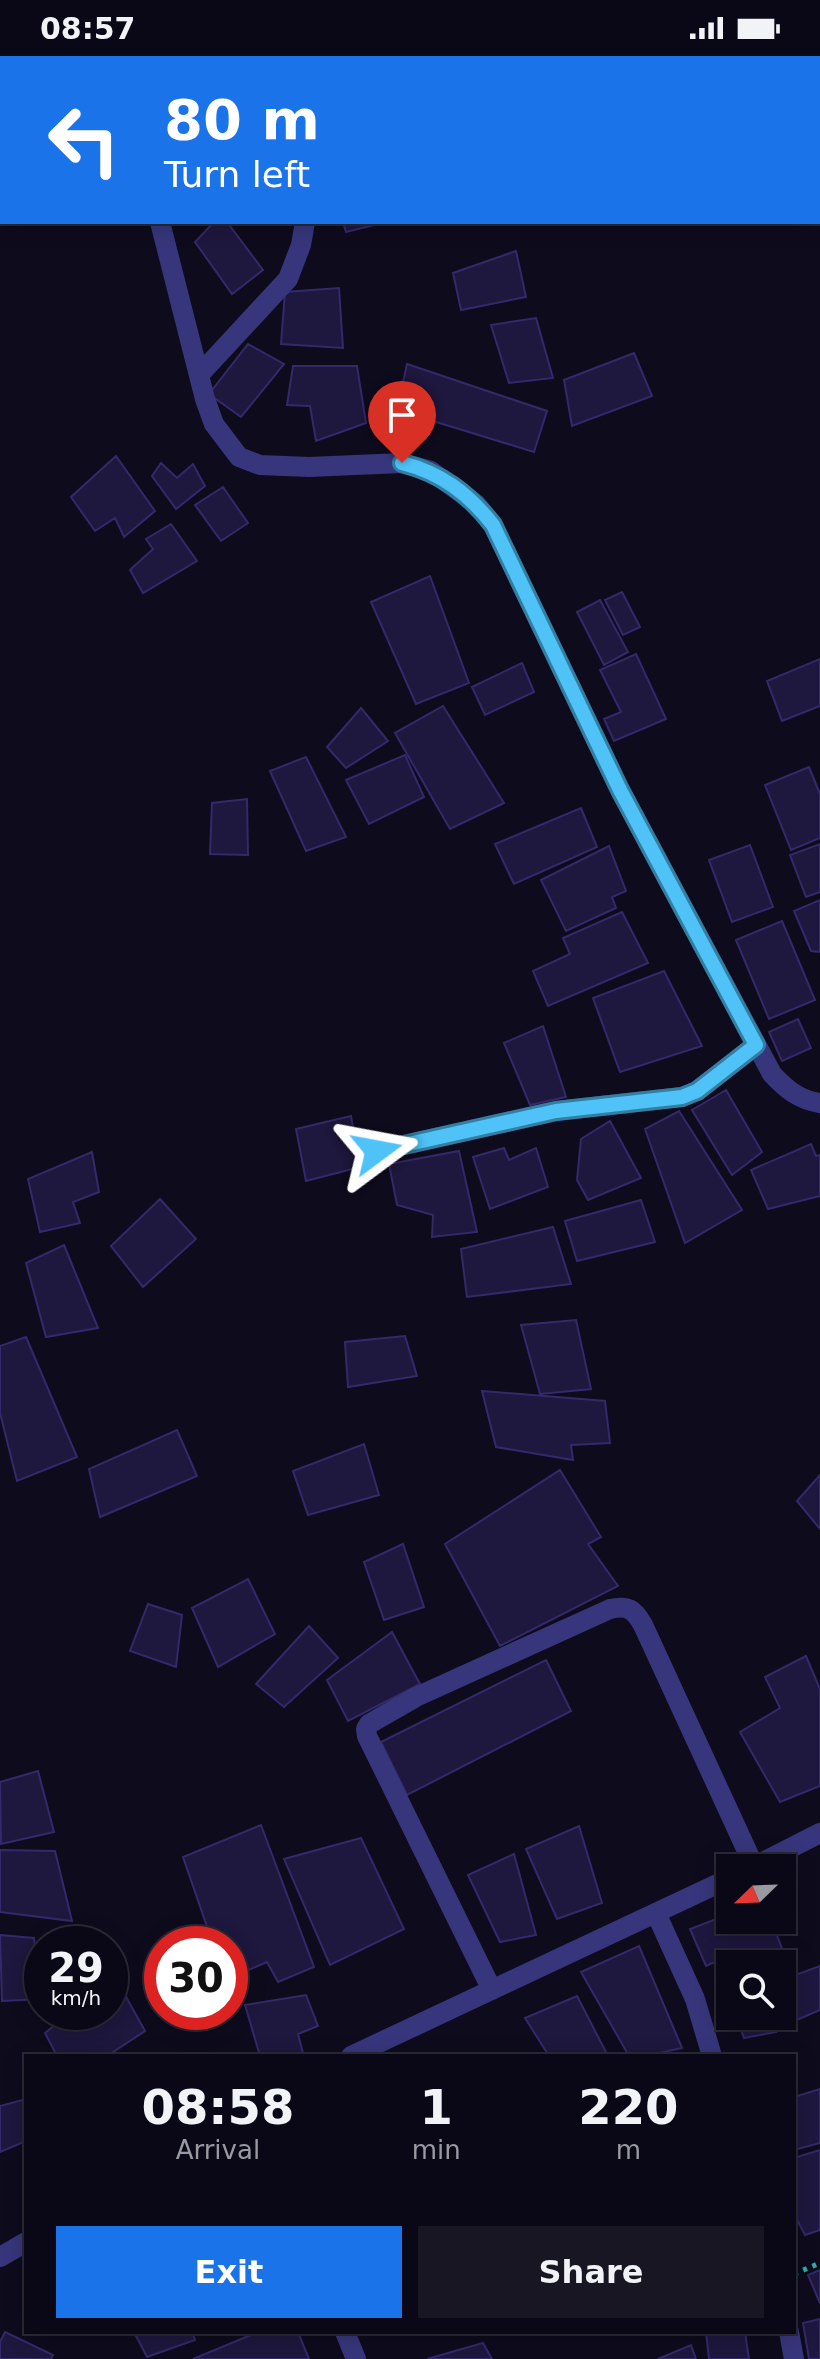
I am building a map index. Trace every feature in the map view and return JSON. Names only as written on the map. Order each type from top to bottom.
[{"type":"street","points":[[160,224],[178,302],[214,424],[239,457],[260,465],[297,467],[402,463],[431,471],[476,504],[493,525],[620,790],[772,1074],[784,1088],[810,1102],[820,1103]]},
{"type":"street","points":[[200,374],[288,279],[301,245],[305,224]]},
{"type":"street","points":[[377,1151],[556,1111],[682,1097],[697,1091],[756,1045]]},
{"type":"street","points":[[492,1990],[367,1736],[369,1724],[416,1697],[610,1609],[630,1607],[643,1625],[746,1854]]},
{"type":"street","points":[[778,1854],[820,1833]]},
{"type":"street","points":[[355,2054],[716,1885]]},
{"type":"street","points":[[656,1913],[695,1999],[711,2054]]},
{"type":"street","points":[[0,2257],[24,2243]]},
{"type":"street","points":[[346,2334],[356,2359]]},
{"type":"street","points":[[789,2334],[794,2359]]},
{"type":"path","points":[[796,2273],[820,2263]]},
{"type":"building","points":[[212,224],[228,224],[263,270],[232,294],[195,242]]},
{"type":"building","points":[[344,224],[378,224],[346,232]]},
{"type":"building","points":[[516,251],[526,297],[461,310],[453,273]]},
{"type":"building","points":[[339,288],[343,348],[281,344],[285,292]]},
{"type":"building","points":[[536,318],[553,378],[509,383],[491,325]]},
{"type":"building","points":[[248,344],[284,364],[241,417],[209,394]]},
{"type":"building","points":[[634,353],[652,396],[572,426],[564,380]]},
{"type":"building","points":[[407,364],[547,411],[534,452],[397,410]]},
{"type":"building","points":[[293,366],[357,366],[366,423],[316,441],[310,406],[287,405]]},
{"type":"building","points":[[116,456],[155,511],[124,537],[115,518],[95,531],[71,497]]},
{"type":"building","points":[[161,463],[177,478],[193,464],[205,486],[176,509],[152,476]]},
{"type":"building","points":[[223,487],[248,523],[221,541],[195,505]]},
{"type":"building","points":[[171,524],[197,561],[143,593],[130,570],[153,549],[146,539]]},
{"type":"building","points":[[430,576],[469,683],[416,704],[371,602]]},
{"type":"building","points":[[622,592],[640,627],[623,635],[605,600]]},
{"type":"building","points":[[600,600],[628,652],[604,665],[577,612]]},
{"type":"building","points":[[636,654],[666,719],[614,741],[604,719],[621,712],[600,670]]},
{"type":"building","points":[[820,659],[820,706],[782,721],[767,681]]},
{"type":"building","points":[[522,663],[534,692],[485,715],[472,687]]},
{"type":"building","points":[[443,706],[504,803],[450,829],[395,733]]},
{"type":"building","points":[[361,708],[388,741],[346,768],[327,747]]},
{"type":"building","points":[[405,755],[424,797],[369,824],[346,780]]},
{"type":"building","points":[[306,757],[346,837],[306,851],[270,771]]},
{"type":"building","points":[[809,767],[820,794],[820,838],[791,850],[765,785]]},
{"type":"building","points":[[247,799],[248,855],[210,854],[212,803]]},
{"type":"building","points":[[581,808],[597,847],[514,884],[495,844]]},
{"type":"building","points":[[820,844],[820,892],[806,897],[790,855]]},
{"type":"building","points":[[750,845],[773,907],[732,922],[709,860]]},
{"type":"building","points":[[609,846],[626,891],[612,897],[616,908],[566,931],[541,880]]},
{"type":"building","points":[[820,900],[820,952],[811,951],[794,911]]},
{"type":"building","points":[[622,912],[648,963],[548,1006],[533,971],[570,954],[563,938]]},
{"type":"building","points":[[782,921],[815,1000],[769,1019],[736,940]]},
{"type":"building","points":[[664,971],[702,1046],[620,1072],[593,998]]},
{"type":"building","points":[[798,1019],[811,1048],[782,1061],[769,1032]]},
{"type":"building","points":[[543,1026],[566,1097],[530,1105],[504,1043]]},
{"type":"building","points":[[726,1090],[762,1152],[732,1175],[692,1110]]},
{"type":"building","points":[[679,1111],[742,1210],[685,1243],[645,1129]]},
{"type":"building","points":[[351,1116],[360,1167],[306,1181],[296,1129]]},
{"type":"building","points":[[610,1121],[641,1178],[588,1200],[577,1180],[581,1139]]},
{"type":"building","points":[[811,1144],[816,1156],[820,1155],[820,1196],[768,1209],[751,1170]]},
{"type":"building","points":[[504,1148],[509,1160],[536,1148],[548,1187],[490,1209],[473,1157]]},
{"type":"building","points":[[459,1151],[477,1232],[432,1237],[433,1215],[397,1205],[389,1164]]},
{"type":"building","points":[[92,1152],[99,1192],[73,1202],[80,1223],[40,1232],[28,1179]]},
{"type":"building","points":[[160,1199],[196,1239],[143,1287],[111,1246]]},
{"type":"building","points":[[641,1200],[655,1242],[577,1261],[565,1221]]},
{"type":"building","points":[[553,1227],[571,1284],[467,1297],[461,1249]]},
{"type":"building","points":[[64,1245],[98,1328],[46,1337],[26,1263]]},
{"type":"building","points":[[576,1320],[591,1389],[540,1394],[521,1325]]},
{"type":"building","points":[[405,1336],[417,1376],[348,1387],[345,1342]]},
{"type":"building","points":[[26,1337],[77,1457],[17,1481],[0,1413],[0,1346]]},
{"type":"building","points":[[482,1391],[605,1401],[610,1443],[571,1445],[573,1460],[496,1447]]},
{"type":"building","points":[[177,1430],[197,1476],[100,1517],[89,1469]]},
{"type":"building","points":[[364,1444],[379,1495],[308,1515],[293,1471]]},
{"type":"building","points":[[560,1470],[601,1537],[588,1544],[618,1586],[500,1646],[445,1544]]},
{"type":"building","points":[[820,1475],[820,1529],[797,1501]]},
{"type":"building","points":[[403,1544],[424,1607],[384,1620],[364,1562]]},
{"type":"building","points":[[248,1579],[275,1634],[218,1667],[192,1608]]},
{"type":"building","points":[[148,1604],[182,1615],[176,1667],[130,1651]]},
{"type":"building","points":[[309,1626],[338,1658],[284,1707],[256,1684]]},
{"type":"building","points":[[392,1632],[420,1684],[348,1721],[327,1680]]},
{"type":"building","points":[[806,1656],[820,1689],[820,1786],[780,1802],[740,1732],[780,1708],[765,1677]]},
{"type":"building","points":[[546,1660],[571,1711],[407,1795],[381,1742]]},
{"type":"building","points":[[38,1771],[54,1832],[1,1844],[0,1782]]},
{"type":"building","points":[[261,1825],[314,1967],[278,1982],[267,1962],[248,1970],[248,1926],[207,1926],[183,1857]]},
{"type":"building","points":[[579,1826],[602,1903],[557,1919],[526,1849]]},
{"type":"building","points":[[361,1838],[404,1929],[330,1965],[284,1859]]},
{"type":"building","points":[[0,1850],[55,1851],[72,1921],[0,1912]]},
{"type":"building","points":[[514,1854],[536,1935],[500,1942],[468,1875]]},
{"type":"building","points":[[716,1919],[716,1934],[776,1934],[783,1950],[716,1950],[716,1962],[706,1966],[690,1929]]},
{"type":"building","points":[[0,1935],[24,1937],[24,2000],[2,2001]]},
{"type":"building","points":[[639,1946],[682,2048],[655,2054],[628,2054],[581,1972]]},
{"type":"building","points":[[820,1966],[820,2010],[797,2020],[796,2018],[796,1975]]},
{"type":"building","points":[[306,1995],[318,2026],[298,2034],[303,2053],[259,2054],[248,2015],[248,2005]]},
{"type":"building","points":[[577,1996],[607,2054],[548,2054],[525,2018]]},
{"type":"building","points":[[128,2000],[145,2031],[110,2054],[56,2054],[45,2033],[49,2030],[128,2030]]},
{"type":"building","points":[[741,2030],[776,2032],[744,2038]]},
{"type":"building","points":[[820,2089],[820,2143],[796,2149],[796,2096]]},
{"type":"building","points":[[24,2100],[24,2142],[0,2152],[0,2106]]},
{"type":"building","points":[[820,2150],[820,2230],[805,2235],[796,2218],[796,2157]]},
{"type":"building","points":[[820,2270],[820,2303],[808,2275]]},
{"type":"building","points":[[820,2319],[820,2359],[809,2359],[803,2323]]},
{"type":"building","points":[[5,2332],[53,2355],[51,2359],[0,2359],[0,2342]]},
{"type":"building","points":[[135,2334],[193,2334],[195,2340],[147,2357]]},
{"type":"building","points":[[253,2334],[299,2334],[309,2359],[193,2359]]},
{"type":"building","points":[[706,2334],[745,2334],[749,2359],[709,2359]]},
{"type":"building","points":[[483,2343],[492,2359],[427,2359]]},
{"type":"building","points":[[691,2345],[696,2359],[658,2359]]},
{"type":"route","points":[[377,1151],[556,1111],[682,1097],[697,1091],[756,1045],[620,790],[493,525],[476,504],[431,471],[402,463]]}]
